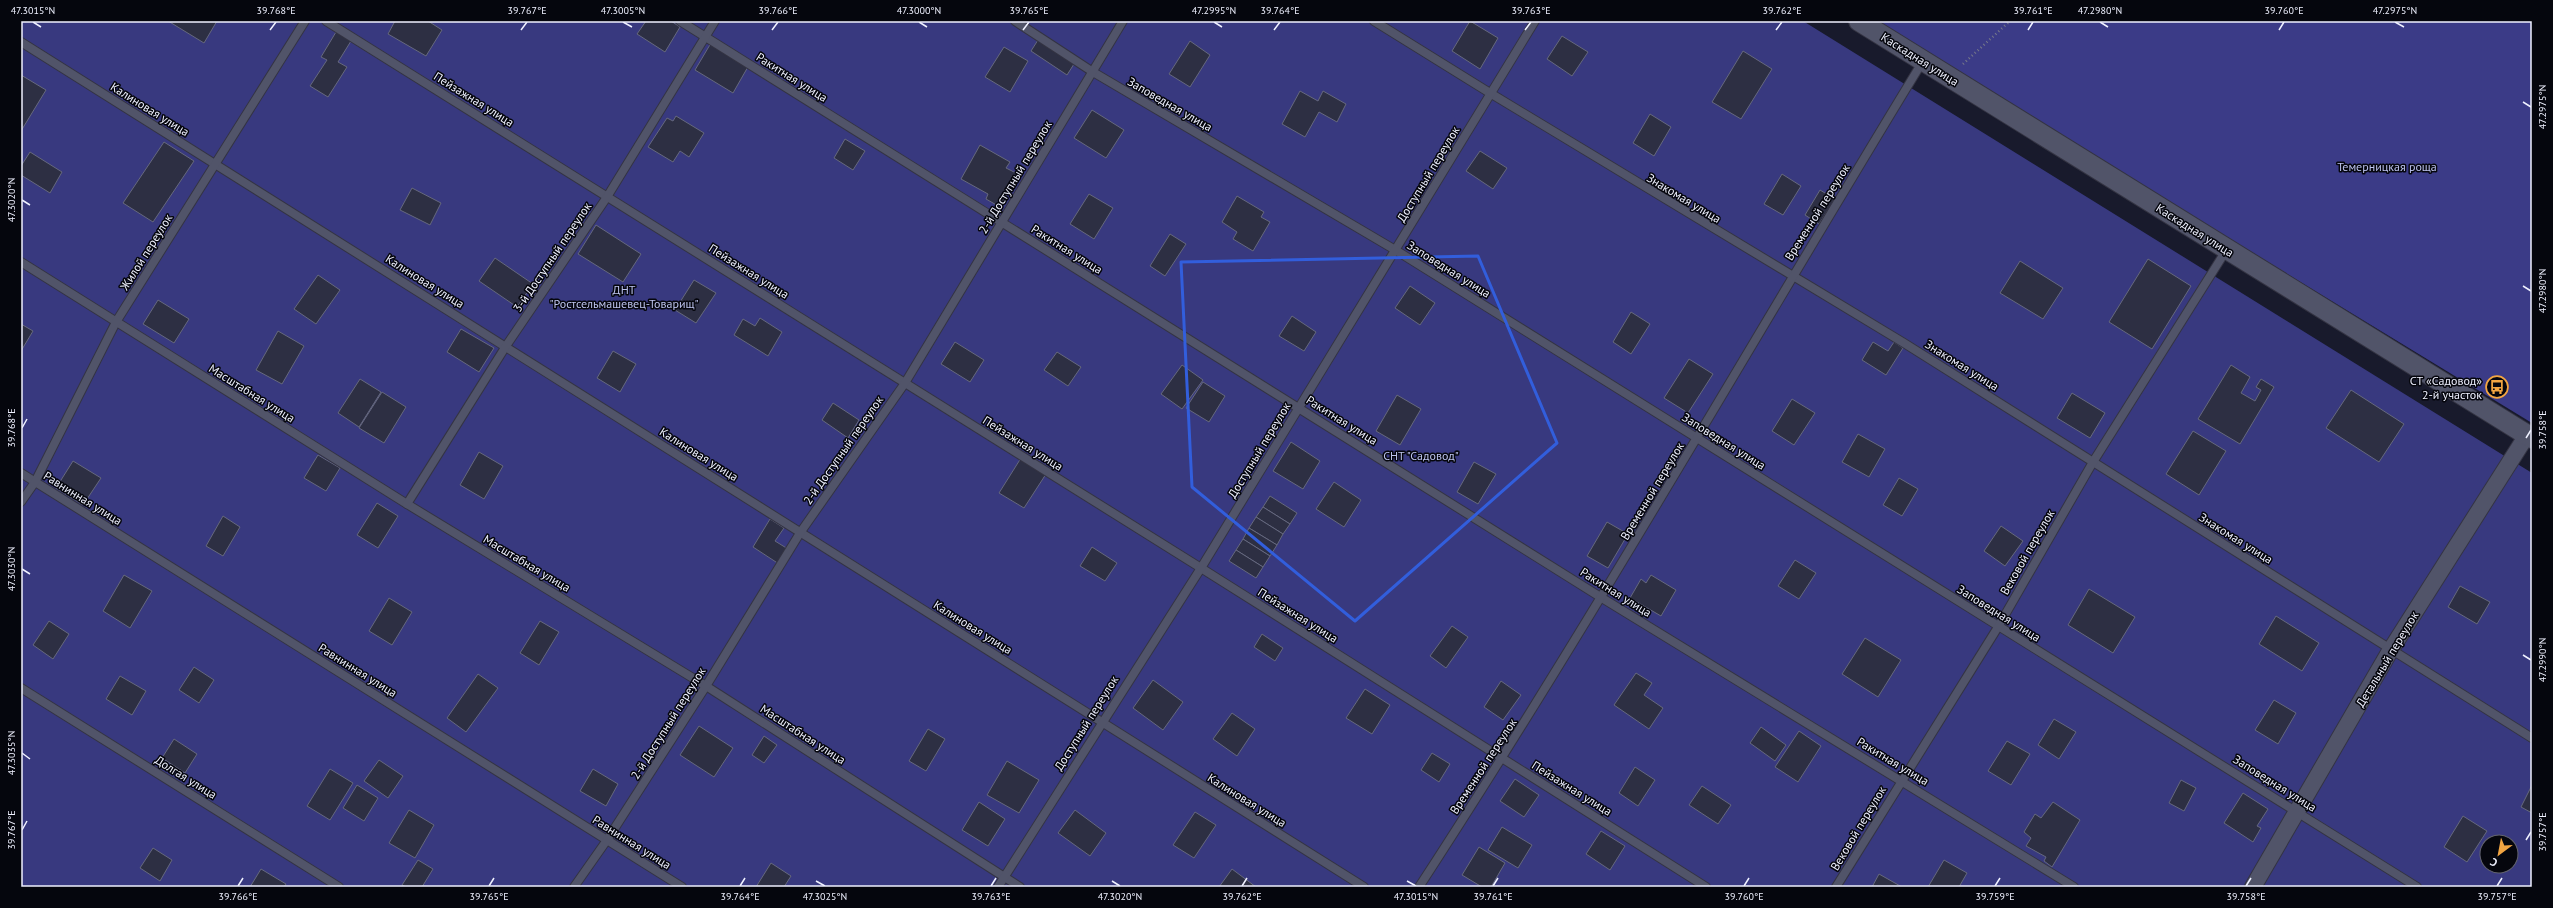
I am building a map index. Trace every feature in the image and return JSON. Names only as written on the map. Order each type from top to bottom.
[{"type":"street","name":"Каскадная улица","points":[[1859,21],[2529,436]]},
{"type":"street","name":"Детальный переулок","points":[[2253,887],[2299,811],[2390,651],[2529,436]]},
{"type":"lane","name":"Жилой переулок","points":[[21,502],[35,482],[116,322],[305,21]]},
{"type":"lane","name":"Пейзажная улица","points":[[326,21],[1201,568],[1706,887]]},
{"type":"lane","name":"Ракитная улица","points":[[680,21],[1602,598],[2074,887]]},
{"type":"lane","name":"3-й Доступный переулок","points":[[407,504],[506,346],[607,197],[715,21]]},
{"type":"lane","name":"Заповедная улица","points":[[1015,21],[1093,72],[1397,251],[1998,627],[2299,811],[2417,887]]},
{"type":"lane","name":"2-й Доступный переулок","points":[[574,887],[607,840],[706,686],[800,533],[905,383],[1123,21]]},
{"type":"lane","name":"Знакомая улица","points":[[1374,21],[1490,94],[1904,343],[2390,651],[2532,738]]},
{"type":"lane","name":"Доступный переулок","points":[[998,887],[1101,722],[1201,568],[1299,407],[1397,251],[1535,21]]},
{"type":"lane","name":"Калиновая улица","points":[[21,42],[1364,887]]},
{"type":"lane","name":"Временной переулок","points":[[1419,887],[1503,758],[1602,598],[1791,276],[1923,61]]},
{"type":"lane","name":"Вековой переулок","points":[[1836,887],[1901,780],[1998,627],[2093,462],[2227,249]]},
{"type":"lane","name":"Масштабная улица","points":[[21,262],[407,504],[706,686],[1020,887]]},
{"type":"lane","name":"Равнинная улица","points":[[21,473],[682,887]]},
{"type":"lane","name":"Долгая улица","points":[[21,688],[339,887]]},
{"type":"path","points":[[1949,77],[2010,21]]},
{"type":"highlighted area","points":[[1478,256],[1557,443],[1355,621],[1192,487],[1181,262]]},
{"type":"green space","name":"СНТ \"Садовод\"","points":[[21,21],[1803,21],[2532,473],[2532,887],[21,887]]},
{"type":"green space","name":"Темерницкая роща","points":[[1872,21],[2532,21],[2532,423]]},
{"type":"building","points":[[168,21],[217,21],[204,43]]},
{"type":"building","points":[[395,21],[428,21],[442,30],[426,56],[388,34]]},
{"type":"building","points":[[646,21],[671,21],[680,27],[665,52],[637,34]]},
{"type":"building","points":[[1470,21],[1498,38],[1480,69],[1452,51]]},
{"type":"building","points":[[336,32],[351,41],[338,62],[347,67],[328,97],[310,86],[327,60],[321,57]]},
{"type":"building","points":[[1562,36],[1588,52],[1572,76],[1547,59]]},
{"type":"building","points":[[1038,40],[1074,64],[1067,75],[1031,51]]},
{"type":"building","points":[[1190,41],[1210,55],[1190,87],[1169,74]]},
{"type":"building","points":[[711,43],[749,65],[733,93],[695,70]]},
{"type":"building","points":[[1004,47],[1028,61],[1010,92],[985,77]]},
{"type":"building","points":[[1743,51],[1772,69],[1741,119],[1712,102]]},
{"type":"building","points":[[21,75],[46,90],[21,131]]},
{"type":"building","points":[[1300,91],[1318,101],[1323,91],[1346,104],[1337,122],[1319,112],[1305,137],[1282,124]]},
{"type":"building","points":[[1092,110],[1124,130],[1106,158],[1074,138]]},
{"type":"building","points":[[1650,114],[1671,127],[1654,156],[1633,143]]},
{"type":"building","points":[[676,116],[704,133],[689,157],[680,151],[673,162],[648,147],[667,118],[673,121]]},
{"type":"building","points":[[845,139],[865,151],[853,170],[834,158]]},
{"type":"building","points":[[164,142],[194,161],[153,222],[123,203]]},
{"type":"building","points":[[980,145],[1010,162],[1006,168],[1018,174],[1000,207],[986,199],[988,194],[961,179]]},
{"type":"building","points":[[1480,151],[1507,168],[1493,189],[1466,171]]},
{"type":"building","points":[[30,152],[62,172],[50,193],[21,175],[21,166]]},
{"type":"building","points":[[1782,174],[1801,186],[1783,215],[1764,204]]},
{"type":"building","points":[[412,188],[441,203],[430,225],[400,210]]},
{"type":"building","points":[[1820,190],[1835,199],[1819,224],[1805,215]]},
{"type":"building","points":[[1089,194],[1113,208],[1094,239],[1070,224]]},
{"type":"building","points":[[1237,196],[1264,212],[1261,217],[1270,222],[1253,251],[1233,239],[1237,232],[1222,222]]},
{"type":"building","points":[[596,225],[641,254],[623,282],[578,254]]},
{"type":"building","points":[[1170,234],[1186,244],[1165,276],[1150,266]]},
{"type":"building","points":[[495,258],[533,284],[517,307],[479,281]]},
{"type":"building","points":[[2148,259],[2191,286],[2152,349],[2109,322]]},
{"type":"building","points":[[2020,261],[2063,288],[2043,319],[2000,293]]},
{"type":"building","points":[[318,275],[340,290],[316,324],[294,309]]},
{"type":"building","points":[[694,280],[716,293],[696,323],[675,310]]},
{"type":"building","points":[[1410,286],[1435,303],[1420,325],[1395,308]]},
{"type":"building","points":[[158,300],[189,319],[174,343],[143,324]]},
{"type":"building","points":[[1631,312],[1650,324],[1631,354],[1613,342]]},
{"type":"building","points":[[1292,316],[1316,332],[1304,351],[1279,336]]},
{"type":"building","points":[[760,318],[782,332],[768,356],[734,335],[743,319],[755,326]]},
{"type":"building","points":[[21,324],[33,331],[21,351]]},
{"type":"building","points":[[461,329],[494,348],[479,372],[447,352]]},
{"type":"building","points":[[278,331],[304,346],[282,384],[256,370]]},
{"type":"building","points":[[955,342],[984,360],[970,382],[941,364]]},
{"type":"building","points":[[1873,342],[1888,351],[1894,342],[1903,348],[1886,375],[1862,360]]},
{"type":"building","points":[[613,351],[636,364],[620,392],[597,378]]},
{"type":"building","points":[[1057,352],[1081,367],[1068,386],[1044,370]]},
{"type":"building","points":[[1689,359],[1713,374],[1688,413],[1664,398]]},
{"type":"building","points":[[1182,365],[1203,380],[1182,409],[1161,394]]},
{"type":"building","points":[[2231,365],[2250,377],[2241,393],[2255,401],[2261,390],[2256,387],[2261,379],[2274,387],[2240,444],[2198,419]]},
{"type":"building","points":[[360,379],[381,392],[359,427],[338,413]]},
{"type":"building","points":[[1203,382],[1225,396],[1209,422],[1186,408]]},
{"type":"building","points":[[2351,390],[2404,424],[2379,462],[2326,428]]},
{"type":"building","points":[[382,392],[406,407],[384,443],[359,428]]},
{"type":"building","points":[[2072,393],[2105,413],[2090,438],[2057,418]]},
{"type":"building","points":[[1397,395],[1421,409],[1400,445],[1376,431]]},
{"type":"building","points":[[1792,399],[1815,413],[1794,445],[1772,431]]},
{"type":"building","points":[[833,403],[859,420],[848,438],[822,420]]},
{"type":"building","points":[[2193,431],[2226,451],[2199,495],[2166,474]]},
{"type":"building","points":[[1858,434],[1885,449],[1869,477],[1842,462]]},
{"type":"building","points":[[1291,442],[1320,461],[1303,489],[1273,471]]},
{"type":"building","points":[[479,452],[503,466],[484,499],[460,485]]},
{"type":"building","points":[[318,455],[340,468],[326,491],[304,478]]},
{"type":"building","points":[[1021,458],[1046,474],[1024,508],[999,493]]},
{"type":"building","points":[[73,461],[101,478],[83,505],[56,488]]},
{"type":"building","points":[[1474,462],[1496,474],[1478,504],[1457,492]]},
{"type":"building","points":[[1899,478],[1918,489],[1902,516],[1883,505]]},
{"type":"building","points":[[1334,482],[1361,500],[1344,527],[1316,509]]},
{"type":"building","points":[[1270,496],[1297,513],[1290,524],[1263,507]]},
{"type":"building","points":[[377,503],[398,516],[378,548],[357,535]]},
{"type":"building","points":[[1263,507],[1290,524],[1283,534],[1256,517]]},
{"type":"building","points":[[223,516],[240,527],[223,556],[206,546]]},
{"type":"building","points":[[1256,517],[1283,534],[1277,545],[1249,528]]},
{"type":"building","points":[[770,519],[784,528],[775,541],[788,549],[779,564],[753,547]]},
{"type":"building","points":[[1607,522],[1628,534],[1608,568],[1587,556]]},
{"type":"building","points":[[2001,526],[2023,541],[2005,566],[1984,551]]},
{"type":"building","points":[[1249,528],[1277,545],[1270,556],[1243,539]]},
{"type":"building","points":[[1243,539],[1270,556],[1263,567],[1236,550]]},
{"type":"building","points":[[1092,547],[1117,563],[1105,581],[1080,566]]},
{"type":"building","points":[[1236,550],[1263,567],[1256,578],[1229,561]]},
{"type":"building","points":[[1795,560],[1816,573],[1799,599],[1778,586]]},
{"type":"building","points":[[124,575],[152,591],[130,628],[103,611]]},
{"type":"building","points":[[1651,575],[1676,590],[1661,616],[1630,598],[1641,579],[1646,583]]},
{"type":"building","points":[[2460,586],[2490,602],[2477,624],[2448,607]]},
{"type":"building","points":[[2089,589],[2135,617],[2113,653],[2068,625]]},
{"type":"building","points":[[389,598],[412,612],[392,645],[369,631]]},
{"type":"building","points":[[2276,616],[2319,643],[2302,671],[2259,644]]},
{"type":"building","points":[[49,621],[69,634],[53,659],[33,645]]},
{"type":"building","points":[[540,621],[559,632],[539,665],[520,653]]},
{"type":"building","points":[[1452,626],[1468,637],[1446,668],[1430,656]]},
{"type":"building","points":[[1262,634],[1283,648],[1275,661],[1254,647]]},
{"type":"building","points":[[1865,638],[1901,660],[1878,697],[1842,674]]},
{"type":"building","points":[[194,667],[214,680],[199,703],[179,690]]},
{"type":"building","points":[[1636,673],[1652,683],[1644,695],[1663,708],[1649,729],[1614,705]]},
{"type":"building","points":[[478,674],[498,688],[466,732],[447,718]]},
{"type":"building","points":[[120,676],[146,691],[132,715],[106,699]]},
{"type":"building","points":[[1153,680],[1183,702],[1163,730],[1133,708]]},
{"type":"building","points":[[1501,681],[1521,695],[1503,720],[1484,707]]},
{"type":"building","points":[[1365,689],[1390,705],[1372,734],[1346,718]]},
{"type":"building","points":[[2274,700],[2296,713],[2278,744],[2255,730]]},
{"type":"building","points":[[1232,713],[1255,729],[1237,756],[1213,739]]},
{"type":"building","points":[[2054,719],[2076,732],[2059,759],[2038,745]]},
{"type":"building","points":[[699,726],[733,748],[714,777],[680,755]]},
{"type":"building","points":[[1761,727],[1786,745],[1775,761],[1750,743]]},
{"type":"building","points":[[928,729],[945,739],[926,771],[909,761]]},
{"type":"building","points":[[1799,731],[1821,746],[1798,782],[1775,767]]},
{"type":"building","points":[[764,736],[777,745],[764,763],[752,755]]},
{"type":"building","points":[[174,739],[197,754],[185,773],[162,758]]},
{"type":"building","points":[[2007,741],[2030,754],[2011,785],[1988,771]]},
{"type":"building","points":[[1432,753],[1450,764],[1439,782],[1421,770]]},
{"type":"building","points":[[379,760],[403,776],[388,798],[364,781]]},
{"type":"building","points":[[1007,761],[1039,780],[1019,813],[987,795]]},
{"type":"building","points":[[1635,767],[1655,780],[1638,806],[1619,793]]},
{"type":"building","points":[[330,769],[353,783],[330,820],[307,806]]},
{"type":"building","points":[[593,769],[618,784],[606,806],[580,791]]},
{"type":"building","points":[[1515,779],[1539,795],[1524,817],[1500,801]]},
{"type":"building","points":[[2181,780],[2196,788],[2184,811],[2169,803]]},
{"type":"building","points":[[357,785],[378,798],[364,821],[343,808]]},
{"type":"building","points":[[2532,785],[2532,813],[2521,807]]},
{"type":"building","points":[[1702,786],[1731,805],[1718,824],[1689,805]]},
{"type":"building","points":[[2243,793],[2268,809],[2257,826],[2261,828],[2253,842],[2224,823]]},
{"type":"building","points":[[979,802],[1005,819],[988,846],[962,830]]},
{"type":"building","points":[[2053,802],[2080,820],[2052,867],[2044,861],[2046,857],[2026,846],[2031,838],[2024,832],[2035,814],[2041,818]]},
{"type":"building","points":[[409,810],[434,825],[415,858],[389,843]]},
{"type":"building","points":[[1075,810],[1106,833],[1090,856],[1058,833]]},
{"type":"building","points":[[1195,812],[1216,825],[1194,858],[1173,845]]},
{"type":"building","points":[[2463,816],[2487,831],[2485,834],[2479,834],[2479,843],[2467,862],[2444,847]]},
{"type":"building","points":[[1502,827],[1532,845],[1518,868],[1488,850]]},
{"type":"building","points":[[1601,831],[1625,846],[1610,870],[1586,854]]},
{"type":"building","points":[[1479,847],[1505,863],[1491,887],[1482,887],[1462,875]]},
{"type":"building","points":[[153,848],[172,860],[160,881],[140,868]]},
{"type":"building","points":[[418,860],[433,869],[422,887],[406,887],[402,885]]},
{"type":"building","points":[[1944,860],[1967,873],[1959,887],[1928,887]]},
{"type":"building","points":[[771,863],[791,876],[784,887],[756,887]]},
{"type":"building","points":[[261,869],[286,884],[284,887],[250,887]]},
{"type":"building","points":[[1232,869],[1256,887],[1219,887]]},
{"type":"building","points":[[1879,874],[1902,887],[1872,887]]},
{"type":"place","name":"СТ «Садовод» 2-й участок","points":[[2497,387]]},
{"type":"park label","name":"ДНТ \"Ростсельмашевец-Товарищ\"","points":[[624,296]]}]
